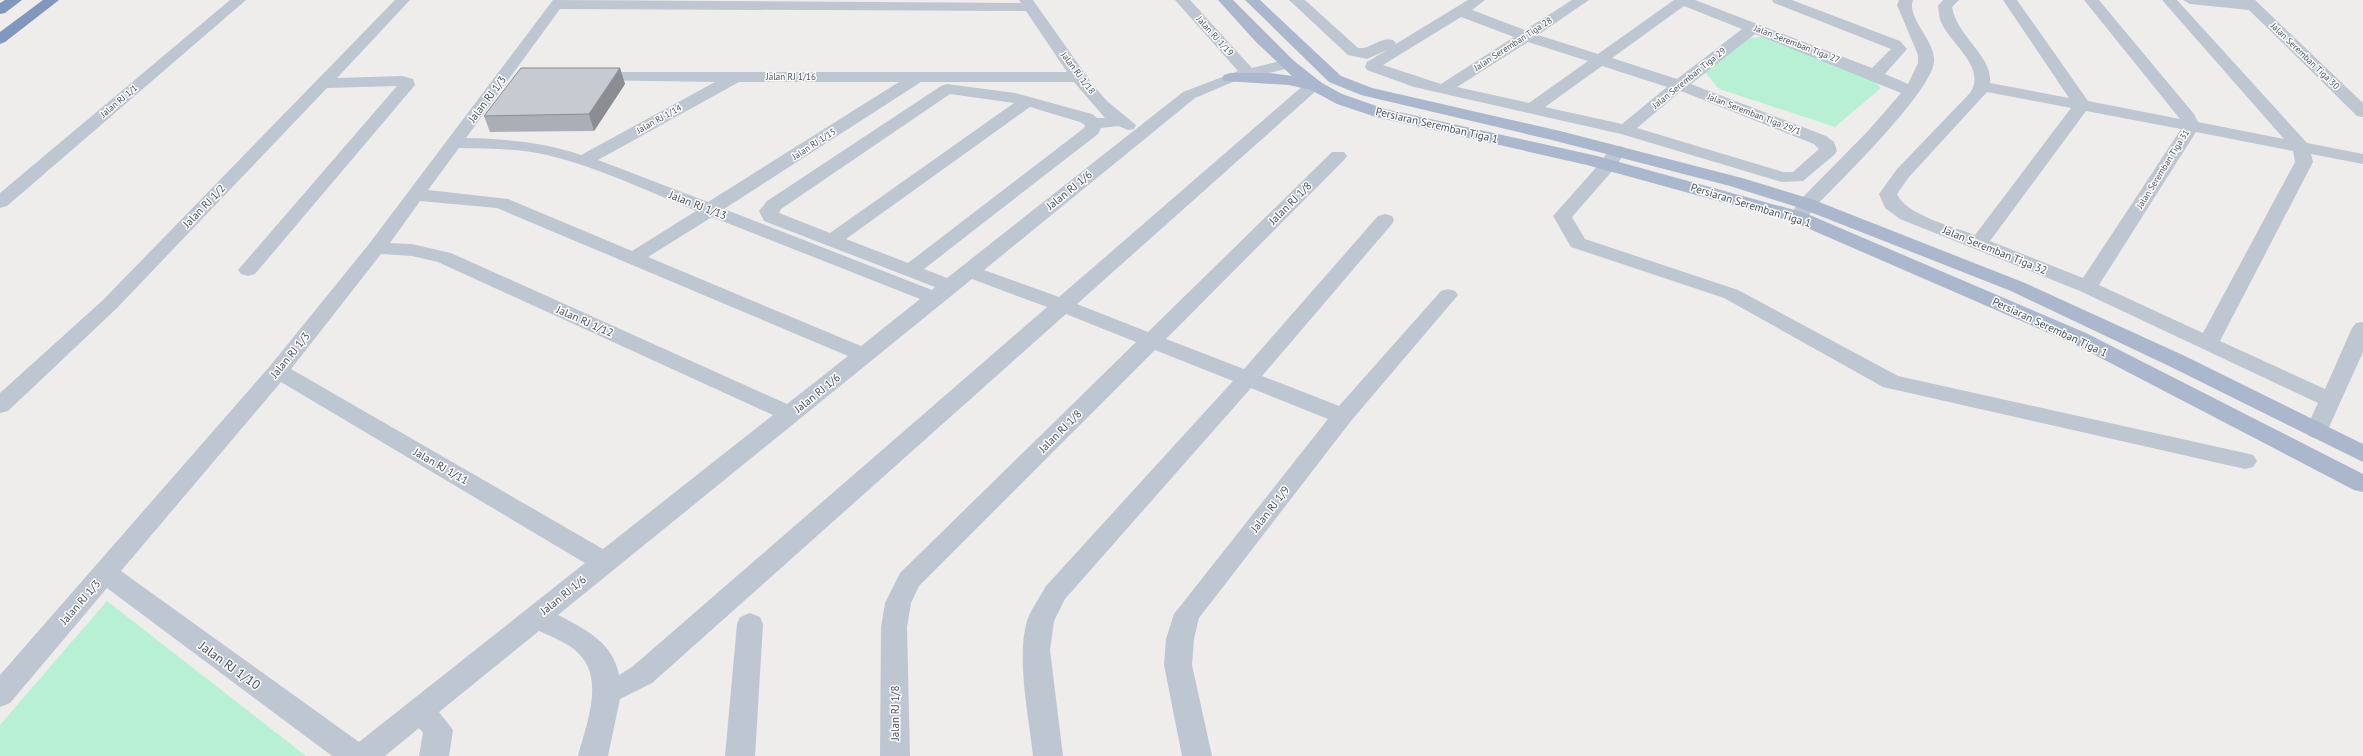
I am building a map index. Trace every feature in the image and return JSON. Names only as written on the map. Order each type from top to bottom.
[{"type":"highway","points":[[0,10],[15,0]]},
{"type":"highway","points":[[0,39],[52,0]]},
{"type":"main road","name":"Persiaran Seremban Tiga 1","points":[[1225,0],[1288,64],[1320,90],[1356,106],[1382,113],[1613,158]]},
{"type":"main road","name":"Persiaran Seremban Tiga 1","points":[[1252,0],[1313,60],[1335,79],[1367,92],[1803,210],[2018,287],[2179,362],[2363,454]]},
{"type":"main road","points":[[1288,64],[1313,60]]},
{"type":"main road","points":[[1230,78],[1271,76],[1294,80],[1320,90]]},
{"type":"main road","name":"Persiaran Seremban Tiga 1","points":[[1803,210],[2079,338],[2363,484]]},
{"type":"street","name":"Jalan RJ 1/1","points":[[0,202],[239,0]]},
{"type":"street","name":"Jalan RJ 1/2","points":[[0,406],[110,304],[403,0]]},
{"type":"street","name":"Jalan RJ 1/19","points":[[1182,0],[1248,73]]},
{"type":"street","points":[[1296,0],[1352,52],[1373,65],[1455,4],[1478,0]]},
{"type":"street","name":"Jalan Seremban Tiga 28","points":[[1445,88],[1582,0]]},
{"type":"street","points":[[1533,108],[1683,0]]},
{"type":"street","name":"Jalan Seremban Tiga 27","points":[[1683,0],[1876,75],[1911,91]]},
{"type":"street","points":[[1779,0],[1814,7],[1898,46],[1899,49],[1876,75]]},
{"type":"street","points":[[1803,210],[1908,98],[1926,64],[1925,48],[1906,16],[1904,5],[1906,0]]},
{"type":"street","points":[[1952,0],[1945,6],[1947,16],[1951,27],[1980,67],[1983,77],[1982,86],[2190,124],[2363,159]]},
{"type":"street","points":[[2010,0],[2082,105]]},
{"type":"street","name":"Jalan Seremban Tiga 31","points":[[2087,287],[2189,130],[2190,124],[2188,118],[2091,0]]},
{"type":"street","points":[[2169,0],[2302,147],[2304,162],[2208,343]]},
{"type":"street","points":[[2190,0],[2249,3]]},
{"type":"street","points":[[558,3],[1029,4]]},
{"type":"street","name":"Jalan RJ 1/3","points":[[0,695],[278,371],[376,248],[454,143],[511,77],[558,3]]},
{"type":"street","name":"Jalan Seremban Tiga 30","points":[[2249,3],[2363,112]]},
{"type":"street","name":"Jalan RJ 1/18","points":[[1029,4],[1080,77],[1118,121]]},
{"type":"street","name":"Jalan Seremban Tiga 29/1","points":[[1455,4],[1526,36],[1599,61],[1679,85],[1820,140],[1828,146],[1828,151],[1797,176],[1790,178],[1626,130]]},
{"type":"street","name":"Jalan Seremban Tiga 29","points":[[1626,130],[1679,85],[1754,27]]},
{"type":"street","points":[[1367,61],[1420,84],[1445,88],[1626,130]]},
{"type":"street","name":"Jalan RJ 1/6","points":[[363,756],[1189,95],[1230,78],[1288,64]]},
{"type":"street","name":"Jalan RJ 1/16","points":[[581,77],[918,77],[952,83],[1080,77]]},
{"type":"street","name":"Jalan RJ 1/14","points":[[583,161],[736,77]]},
{"type":"street","name":"Jalan RJ 1/15","points":[[634,258],[918,77]]},
{"type":"street","points":[[248,270],[407,85],[407,82],[402,81],[324,83]]},
{"type":"street","points":[[942,292],[911,270],[770,217],[768,211],[774,205],[952,83],[1086,118],[1094,124],[1118,121],[1144,130]]},
{"type":"street","name":"Jalan Seremban Tiga 32","points":[[1982,86],[1976,96],[1903,173],[1888,194],[1892,204],[1907,215],[2087,287],[2330,400]]},
{"type":"street","points":[[607,691],[621,687],[642,675],[1062,306],[1320,90]]},
{"type":"street","points":[[832,240],[1028,102]]},
{"type":"street","points":[[1978,244],[2082,105]]},
{"type":"street","points":[[911,270],[1092,130],[1094,124]]},
{"type":"street","name":"Jalan RJ 1/13","points":[[454,143],[510,144],[550,150],[583,161],[710,210],[942,292]]},
{"type":"street","name":"Jalan RJ 1/8","points":[[895,756],[894,627],[898,603],[909,580],[1338,156]]},
{"type":"street","points":[[1613,158],[1562,216],[1578,242],[1731,294],[1891,382],[2245,461]]},
{"type":"street","points":[[416,195],[462,198],[500,203],[864,355]]},
{"type":"street","points":[[1048,756],[1036,650],[1041,621],[1055,593],[1247,379],[1385,220]]},
{"type":"street","name":"Jalan RJ 1/12","points":[[376,248],[412,250],[444,257],[790,414]]},
{"type":"street","points":[[968,271],[1062,306],[1343,416]]},
{"type":"street","name":"Jalan RJ 1/9","points":[[1197,756],[1178,665],[1180,639],[1187,614],[1343,416],[1448,295]]},
{"type":"street","points":[[2317,431],[2363,328]]},
{"type":"street","name":"Jalan RJ 1/11","points":[[278,371],[604,562]]},
{"type":"street","name":"Jalan RJ 1/10","points":[[105,573],[355,756]]},
{"type":"street","points":[[537,617],[587,644],[597,654],[604,667],[607,691],[593,756]]},
{"type":"street","points":[[740,756],[750,624]]},
{"type":"street","points":[[417,713],[430,720],[438,730],[434,756]]},
{"type":"green space","points":[[1762,37],[1866,73],[1881,88],[1835,127],[1719,89],[1705,72],[1744,38]]},
{"type":"green space","points":[[107,601],[306,756],[0,756],[0,725]]},
{"type":"building","points":[[521,68],[620,68],[589,114],[484,116]]}]
